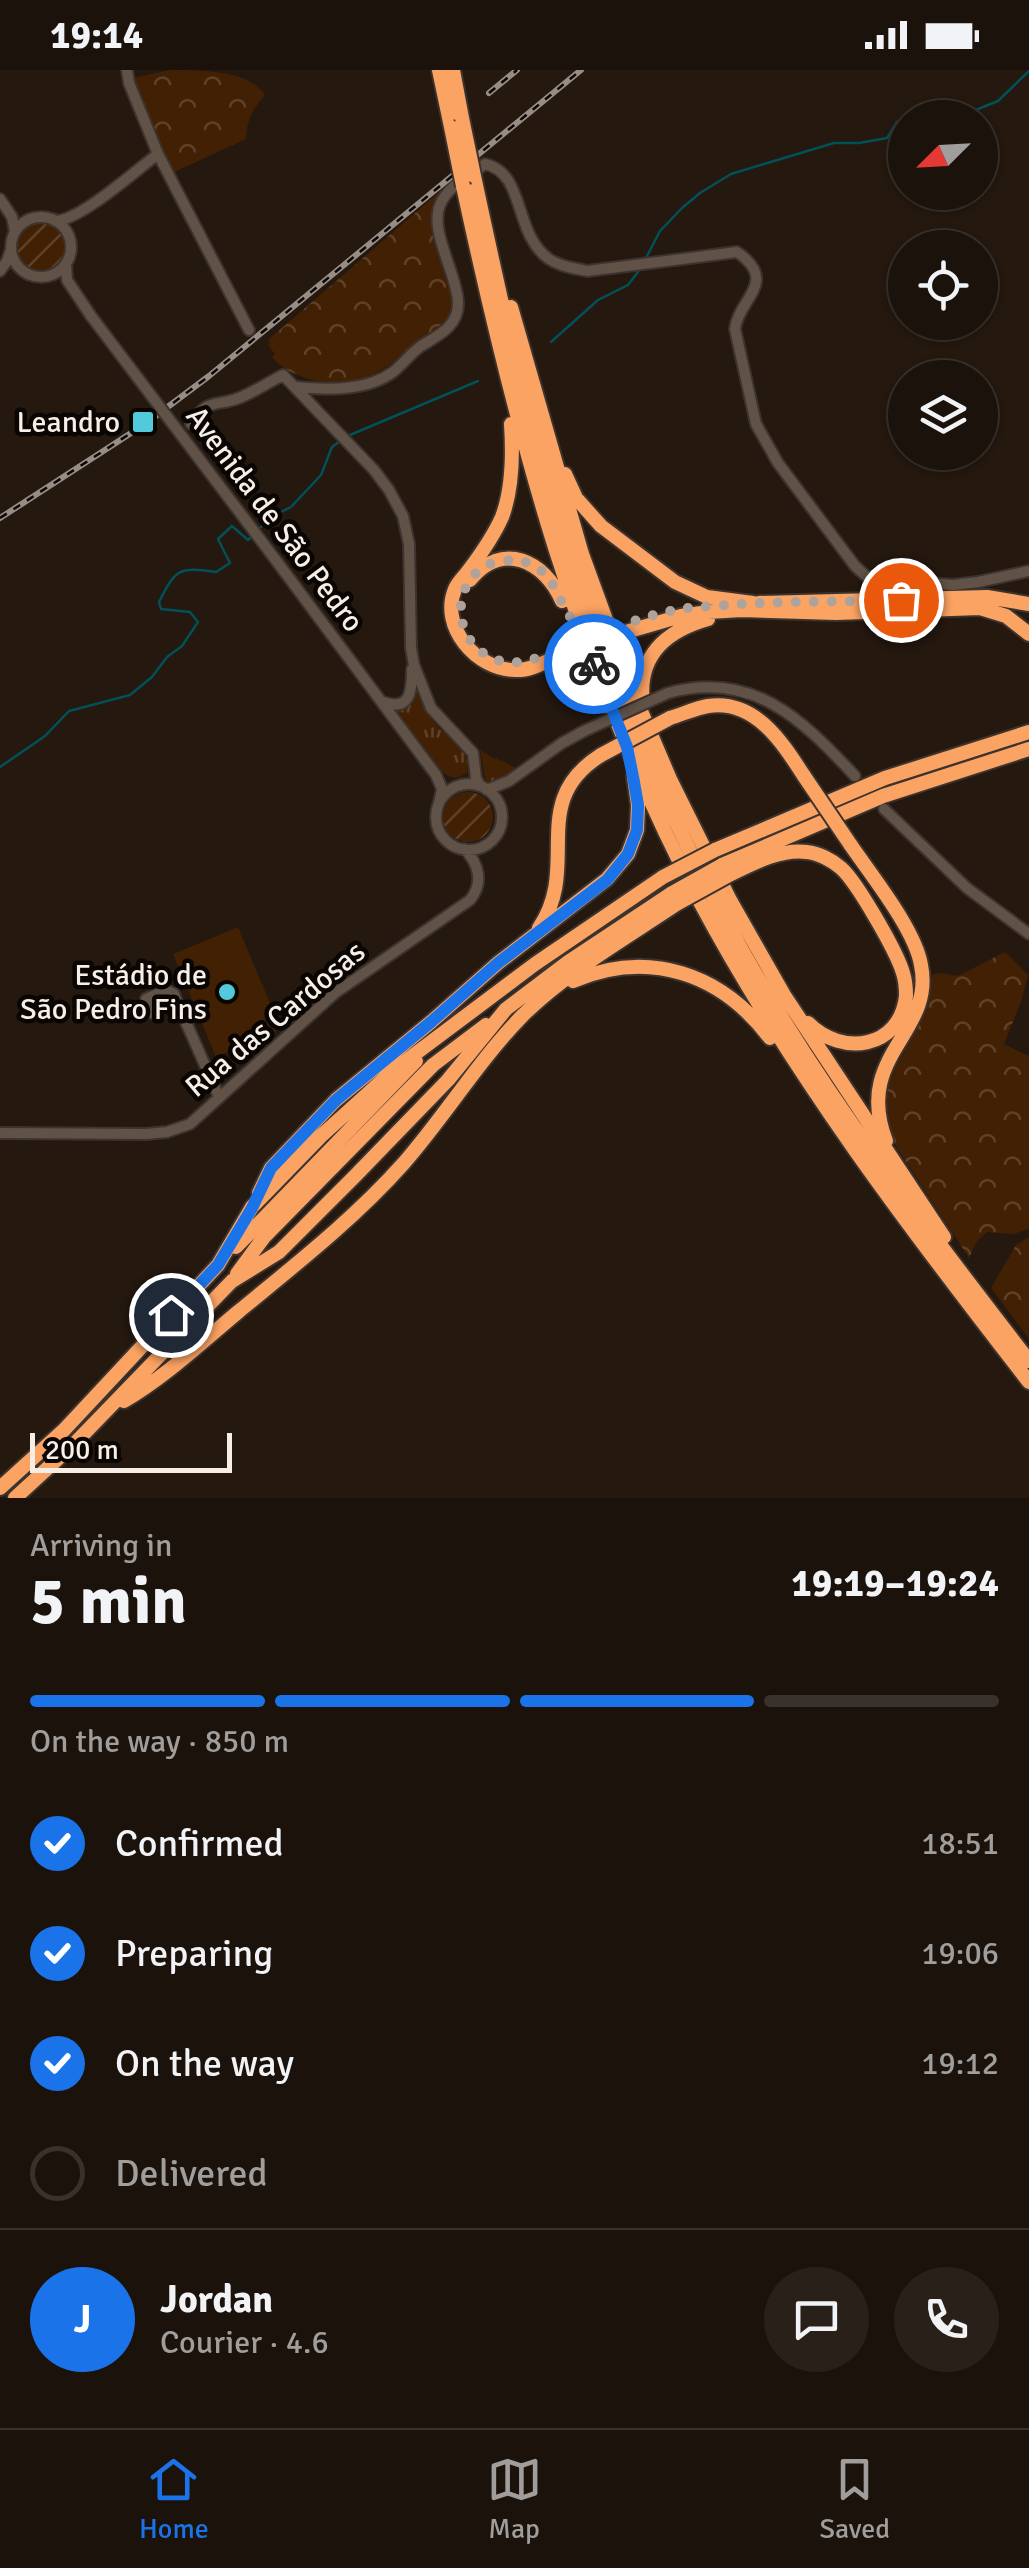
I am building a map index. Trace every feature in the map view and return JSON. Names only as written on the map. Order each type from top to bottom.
[{"type":"highway","points":[[439,70],[457,122]]},
{"type":"highway","points":[[453,70],[457,122],[510,394],[580,628],[627,747],[700,901],[805,1078],[888,1197],[1029,1382]]},
{"type":"highway","points":[[469,181],[515,319],[572,523],[605,621],[654,742],[724,889],[784,995],[965,1266],[982,1300]]},
{"type":"highway","points":[[489,244],[530,418],[564,536],[621,696],[673,818],[743,951],[803,1051],[872,1153],[1029,1360]]},
{"type":"highway","points":[[510,394],[512,468],[502,516],[455,590],[453,619],[464,643],[495,667],[527,669],[558,653],[679,609],[987,597],[1029,604]]},
{"type":"highway","points":[[546,432],[576,498],[615,538],[692,591],[707,597],[760,603]]},
{"type":"highway","points":[[558,653],[511,662],[483,653],[469,639],[460,619],[462,597],[472,575],[492,562],[515,559],[532,563],[557,589],[568,616],[580,628]]},
{"type":"highway","points":[[617,630],[680,616],[742,610],[836,613],[980,608],[1006,616],[1029,634]]},
{"type":"highway","points":[[654,742],[641,688],[654,653],[667,638],[686,626],[742,610]]},
{"type":"highway","points":[[534,936],[554,898],[561,799],[576,774],[601,755],[670,718],[708,706],[746,711],[772,730],[804,776],[896,913],[922,964],[923,988],[912,1019],[880,1078],[877,1101],[879,1122],[899,1169]]},
{"type":"highway","points":[[252,1208],[321,1136],[395,1069],[524,972],[663,877],[715,850],[872,783],[1029,732]]},
{"type":"highway","points":[[218,1265],[271,1168],[336,1100],[498,963],[607,880],[628,854],[637,830],[638,805],[627,747]]},
{"type":"highway","points":[[15,1498],[109,1410],[232,1281],[264,1237],[433,1064],[568,962],[724,871],[884,796],[1029,749]]},
{"type":"highway","points":[[724,871],[790,852],[808,852],[842,868],[890,944],[904,974],[906,995],[901,1014],[888,1032],[869,1043],[852,1046],[817,1032],[784,995]]},
{"type":"highway","points":[[109,1410],[189,1353],[358,1209],[404,1163],[479,1064],[526,1013],[675,898]]},
{"type":"highway","points":[[546,996],[588,975],[624,967],[648,967],[692,976],[745,1008],[786,1062],[805,1078]]},
{"type":"highway","points":[[232,1281],[279,1252],[448,1080],[506,1009]]},
{"type":"highway","points":[[0,1488],[64,1430],[429,1046]]},
{"type":"street","points":[[126,70],[158,154],[249,330]]},
{"type":"street","points":[[0,272],[14,270],[42,277],[58,272],[70,256],[76,216],[158,154]]},
{"type":"street","points":[[297,388],[332,390],[380,380],[454,323],[458,303],[438,223],[439,207],[448,192],[484,164],[498,167],[510,181],[526,231],[546,257],[564,266],[587,271],[737,252],[750,263],[756,290],[735,322],[735,329],[756,424],[778,462],[854,566],[866,576],[953,585],[1029,570]]},
{"type":"street","points":[[0,200],[12,217],[15,232],[0,272]]},
{"type":"street","points":[[15,232],[29,220],[65,220],[86,208]]},
{"type":"street","points":[[53,220],[64,228],[70,242]]},
{"type":"street","points":[[11,246],[15,262],[26,273]]},
{"type":"street","name":"Avenida de São Pedro","points":[[66,263],[67,280],[90,316],[436,775],[461,785]]},
{"type":"street","name":"Avenida de São Pedro","points":[[42,277],[62,283],[75,294]]},
{"type":"street","points":[[191,424],[212,402],[236,399],[283,375],[389,490],[403,516],[409,544],[412,648],[410,694],[395,705],[380,700]]},
{"type":"street","points":[[412,648],[414,665],[431,708],[468,746],[475,760],[476,778],[497,800],[501,814]]},
{"type":"street","points":[[461,785],[502,786],[584,731],[668,692],[702,685],[732,687],[775,706],[816,733],[855,776]]},
{"type":"street","points":[[439,803],[449,790],[472,778],[475,768]]},
{"type":"street","points":[[436,775],[442,789],[436,813],[440,832],[473,858],[476,865]]},
{"type":"street","points":[[464,850],[487,844],[496,834],[504,795],[518,776]]},
{"type":"street","points":[[884,809],[967,888],[1029,934]]},
{"type":"street","name":"Rua das Cardosas","points":[[0,1134],[166,1132],[190,1124],[335,993],[470,900],[479,885],[479,852],[487,844]]},
{"type":"street","points":[[177,1002],[219,1097]]},
{"type":"green space","points":[[170,70],[236,76],[265,95],[251,115],[246,139],[172,173],[133,78]]},
{"type":"green space","points":[[452,181],[432,213],[451,293],[451,308],[442,326],[387,367],[361,379],[313,380],[279,364],[272,357],[275,354],[268,340]]},
{"type":"green space","points":[[40,222],[58,230],[66,248],[58,266],[40,274],[22,266],[14,248],[22,230]]},
{"type":"green space","points":[[417,689],[434,722],[463,751],[467,773],[456,778],[445,774],[397,711],[411,703]]},
{"type":"green space","points":[[480,750],[499,761],[516,768],[490,783]]},
{"type":"green space","points":[[468,792],[486,799],[493,817],[486,835],[468,842],[450,835],[443,817],[450,799]]},
{"type":"green space","name":"Estádio de São Pedro Fins","points":[[238,927],[281,1029],[216,1057],[173,954]]},
{"type":"green space","points":[[1005,952],[1028,975],[1004,1044],[1029,1056],[1029,1229],[1014,1234],[987,1232],[977,1241],[969,1258],[888,1134],[885,1099],[891,1078],[926,1007],[932,975],[958,976]]},
{"type":"green space","points":[[1029,1237],[1029,1339],[991,1288],[1016,1245]]},
{"type":"waterway","points":[[998,101],[1029,71]]},
{"type":"waterway","points":[[646,258],[660,231],[682,208],[731,174],[834,143],[859,143],[888,136]]},
{"type":"waterway","points":[[551,342],[598,300],[628,285],[641,268]]},
{"type":"waterway","points":[[350,435],[478,381]]},
{"type":"waterway","points":[[259,529],[269,518],[291,507],[321,475],[332,447],[339,442]]},
{"type":"waterway","points":[[0,767],[45,736],[69,711],[130,695],[152,677],[167,657],[182,646],[198,622],[190,612],[161,609],[159,602],[170,582],[186,570],[216,572],[230,563],[218,539],[232,526],[248,540],[253,535]]},
{"type":"railway","points":[[489,93],[517,70]]},
{"type":"railway","points":[[0,518],[145,424],[209,376],[581,70]]},
{"type":"way so far","points":[[594,664],[580,628],[568,616],[557,589],[532,563],[515,559],[492,562],[472,575],[462,597],[460,619],[464,630],[483,653],[511,662],[525,662],[557,650],[586,639],[616,628],[679,609],[901,600]]},
{"type":"place","name":"Leandro","points":[[143,422]]},
{"type":"place","name":"Estádio de São Pedro Fins","points":[[227,992]]},
{"type":"route","points":[[171,1315],[218,1265],[271,1168],[336,1100],[498,963],[607,880],[628,854],[637,830],[634,782],[627,747],[594,664]]}]
